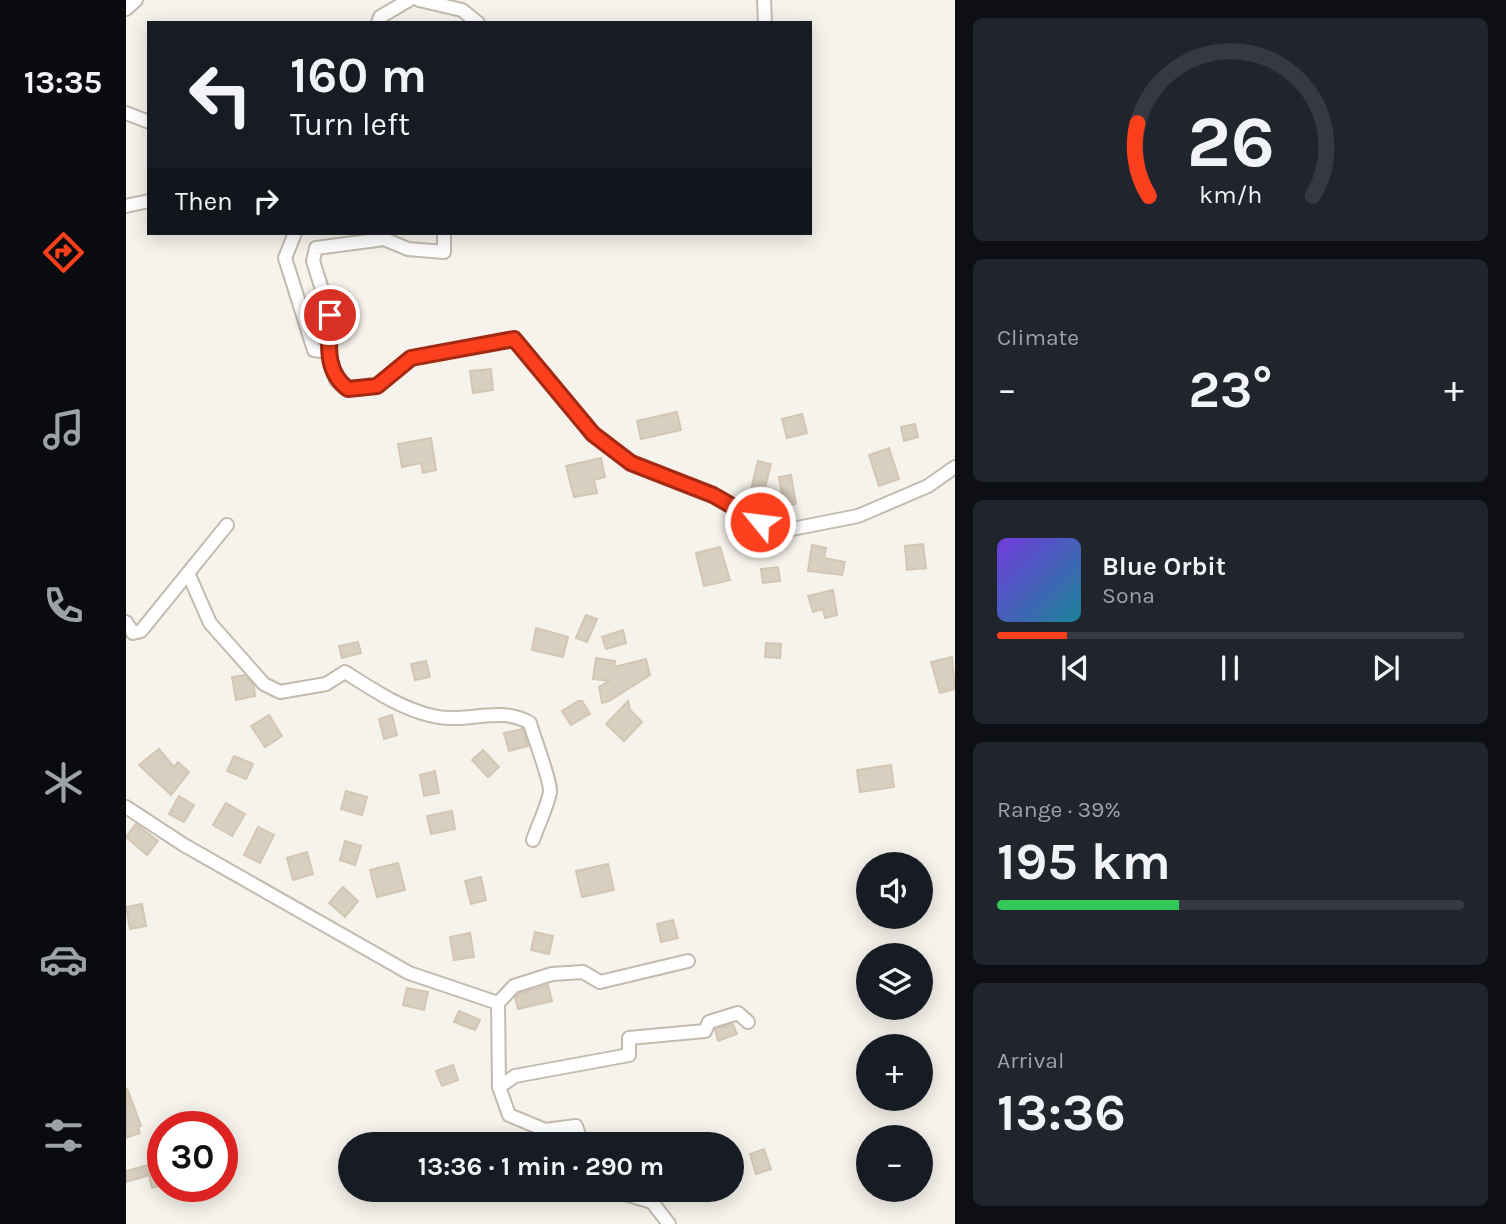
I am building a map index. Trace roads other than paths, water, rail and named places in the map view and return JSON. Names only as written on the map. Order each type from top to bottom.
[{"type":"street","points":[[126,9],[136,0]]},
{"type":"street","points":[[379,21],[380,17],[409,0]]},
{"type":"street","points":[[418,0],[462,10],[476,21]]},
{"type":"street","points":[[764,0],[765,21]]},
{"type":"street","points":[[126,113],[147,121]]},
{"type":"street","points":[[126,206],[147,201]]},
{"type":"street","points":[[294,235],[285,258],[314,350],[328,352]]},
{"type":"street","points":[[444,235],[444,252],[408,248],[384,239],[316,248],[313,261],[330,315],[328,352],[336,380],[348,389],[360,390],[377,386],[411,358],[514,339],[593,434],[631,463],[713,495],[760,522],[792,530],[858,516],[928,486],[951,473]]},
{"type":"street","points":[[126,622],[134,633],[141,631],[227,525]]},
{"type":"street","points":[[188,573],[210,623],[264,684],[280,692],[326,684],[345,672],[388,699],[433,716],[462,719],[514,713],[530,723],[539,758],[549,776],[550,792],[533,840]]},
{"type":"street","points":[[126,807],[184,845],[410,973],[498,1003]]},
{"type":"street","points":[[578,1132],[576,1126],[545,1130],[509,1115],[499,1087],[498,1003],[514,986],[552,974],[583,972],[600,982],[688,961]]},
{"type":"street","points":[[499,1087],[515,1076],[629,1055],[629,1038],[705,1031],[709,1022],[738,1013],[748,1022]]},
{"type":"street","points":[[652,1202],[669,1224]]}]
